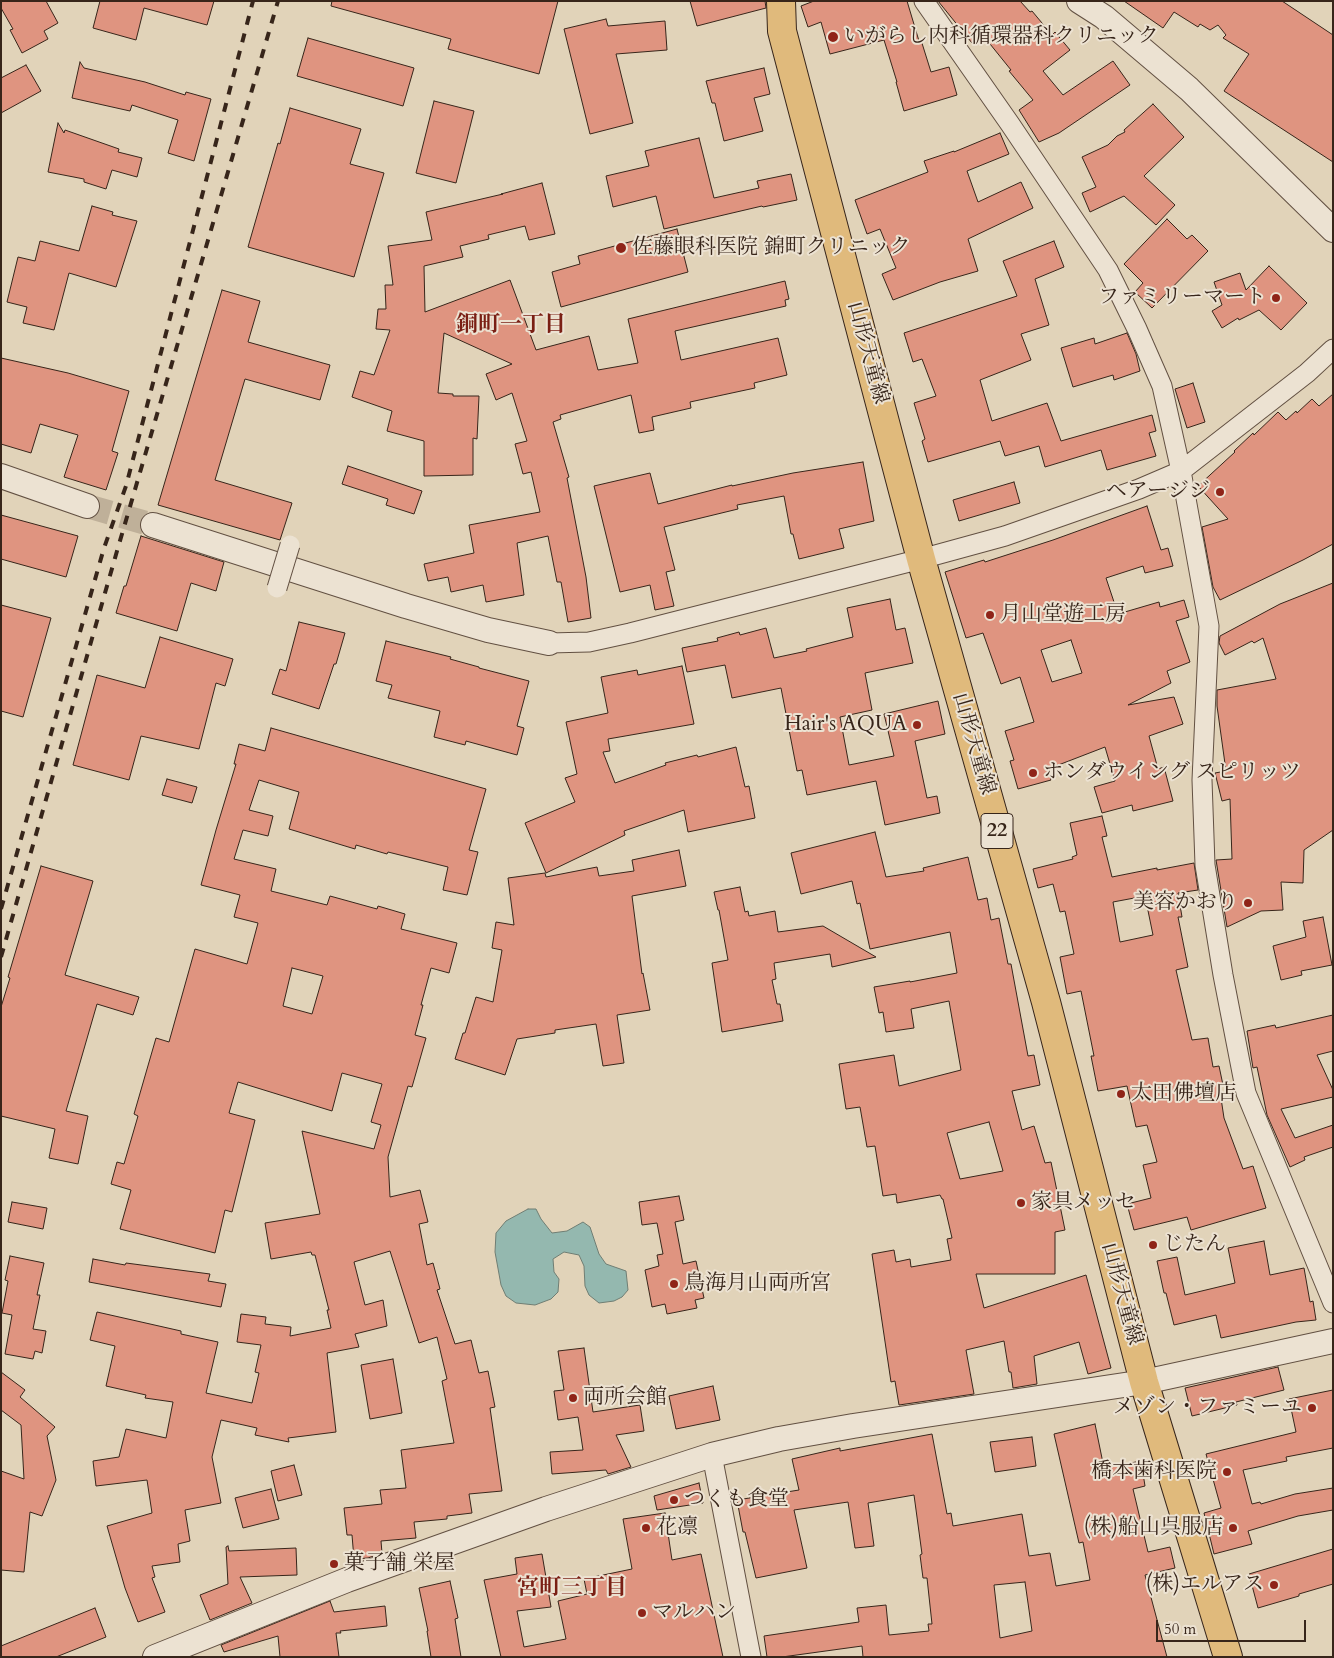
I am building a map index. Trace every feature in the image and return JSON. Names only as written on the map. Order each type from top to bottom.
[{"type":"main road","name":"山形天童線","points":[[781,1],[782,31],[921,559],[1046,1002],[1144,1382],[1228,1657]]},
{"type":"street","points":[[924,1],[1010,124],[1108,270],[1138,329],[1162,386],[1181,471],[1209,626],[1202,780],[1205,865],[1223,976],[1246,1093],[1333,1303]]},
{"type":"street","points":[[1078,1],[1104,17],[1189,89],[1333,230]]},
{"type":"street","points":[[153,525],[406,606],[488,630],[550,643],[589,642],[630,634],[1005,536],[1139,489],[1181,471],[1307,373],[1333,349]]},
{"type":"street","points":[[1,476],[87,506]]},
{"type":"street","points":[[277,588],[290,545]]},
{"type":"street","points":[[156,1657],[356,1577],[546,1509],[712,1454],[778,1439],[853,1426],[1144,1382],[1333,1341]]},
{"type":"street","points":[[712,1454],[751,1657]]},
{"type":"water","points":[[528,1209],[536,1209],[552,1233],[567,1231],[583,1222],[590,1227],[599,1254],[606,1264],[626,1271],[628,1290],[622,1297],[614,1301],[599,1303],[589,1295],[585,1286],[584,1266],[579,1255],[564,1252],[553,1259],[554,1272],[559,1279],[558,1292],[551,1299],[535,1305],[516,1303],[506,1296],[501,1285],[495,1252],[496,1233],[506,1221]]},
{"type":"building","points":[[1,1],[46,1],[58,23],[44,31],[48,39],[22,53],[10,30],[13,29],[1,8]]},
{"type":"building","points":[[100,1],[214,1],[207,25],[144,8],[136,40],[93,28]]},
{"type":"building","points":[[332,1],[558,1],[539,74],[448,49],[451,39],[331,6]]},
{"type":"building","points":[[690,1],[765,1],[766,8],[697,26]]},
{"type":"building","points":[[814,1],[907,1],[931,72],[949,67],[957,95],[904,111],[884,40],[830,54],[821,22],[808,27],[801,6]]},
{"type":"building","points":[[938,1],[1020,1],[1030,12],[1032,11],[1052,35],[1055,32],[1070,50],[1043,71],[1063,95],[1113,61],[1130,85],[1059,133],[1039,142],[1019,110],[1033,100],[986,39],[980,44],[978,40],[972,43]]},
{"type":"building","points":[[1124,1],[1282,1],[1333,35],[1333,162],[1224,91],[1249,54],[1223,38],[1226,35],[1218,25],[1210,30],[1200,24],[1198,27],[1174,12],[1163,28]]},
{"type":"building","points":[[606,19],[608,26],[665,21],[667,50],[616,54],[633,123],[590,134],[564,29]]},
{"type":"building","points":[[308,38],[414,68],[403,106],[297,76]]},
{"type":"building","points":[[80,62],[84,68],[145,82],[185,95],[186,92],[211,99],[194,161],[168,153],[178,120],[132,105],[130,111],[72,98]]},
{"type":"building","points":[[26,65],[41,91],[1,113],[1,78]]},
{"type":"building","points":[[764,68],[770,94],[754,98],[763,131],[724,141],[715,103],[712,103],[706,81]]},
{"type":"building","points":[[434,101],[474,111],[456,183],[416,173]]},
{"type":"building","points":[[1153,104],[1184,137],[1144,176],[1175,205],[1156,225],[1124,196],[1090,212],[1082,193],[1096,187],[1082,157],[1108,145],[1117,136],[1125,132],[1124,130]]},
{"type":"building","points":[[290,108],[361,129],[350,164],[384,173],[354,277],[248,247]]},
{"type":"building","points":[[58,123],[64,133],[65,130],[119,149],[118,152],[142,158],[137,177],[112,170],[106,189],[84,182],[84,179],[48,172]]},
{"type":"building","points":[[1000,133],[1009,154],[967,171],[978,202],[1021,182],[1033,208],[968,239],[978,271],[940,282],[893,300],[882,274],[896,268],[880,229],[867,234],[855,200],[928,172],[924,161],[954,152]]},
{"type":"building","points":[[699,138],[714,198],[759,188],[757,181],[791,174],[797,200],[762,206],[664,229],[656,196],[613,207],[606,176],[649,166],[645,151]]},
{"type":"building","points":[[542,183],[555,234],[529,240],[525,226],[488,235],[489,239],[460,246],[463,257],[424,266],[425,312],[510,280],[536,350],[589,336],[598,370],[638,363],[628,319],[785,281],[789,299],[785,300],[786,306],[675,331],[681,360],[778,338],[787,375],[754,383],[755,388],[690,402],[691,408],[652,417],[654,430],[639,433],[631,395],[560,415],[561,419],[553,422],[569,477],[567,478],[586,577],[591,618],[568,622],[561,582],[557,582],[548,536],[517,543],[524,595],[486,602],[483,585],[451,592],[448,577],[428,581],[424,564],[474,553],[469,525],[540,512],[531,472],[523,474],[515,444],[527,441],[512,393],[496,400],[486,374],[512,364],[444,333],[438,393],[453,394],[453,396],[479,396],[477,439],[473,438],[473,475],[424,476],[424,441],[387,431],[392,411],[352,397],[360,371],[374,375],[390,330],[376,329],[378,309],[386,309],[385,285],[393,285],[388,246],[432,240],[426,212]]},
{"type":"building","points":[[92,206],[113,212],[112,215],[137,221],[116,287],[69,273],[54,330],[23,323],[27,307],[7,302],[18,257],[35,261],[40,241],[79,251]]},
{"type":"building","points":[[1167,219],[1187,239],[1192,235],[1208,251],[1152,308],[1135,292],[1143,283],[1124,264]]},
{"type":"building","points":[[677,229],[688,272],[561,307],[552,272],[580,264],[578,256]]},
{"type":"building","points":[[1054,241],[1064,267],[1035,279],[1049,325],[1021,334],[1031,360],[980,380],[992,421],[1047,403],[1061,441],[1152,415],[1156,431],[1149,433],[1156,456],[1107,470],[1101,450],[1045,467],[1039,446],[1005,456],[1000,441],[928,462],[922,441],[925,439],[914,403],[936,396],[922,359],[913,362],[904,333],[1017,296],[1003,261]]},
{"type":"building","points":[[1269,266],[1307,303],[1281,330],[1259,310],[1239,320],[1238,318],[1222,328],[1212,311],[1222,305],[1214,282],[1240,273],[1246,290]]},
{"type":"building","points":[[222,290],[260,301],[248,342],[330,365],[320,400],[245,379],[215,480],[292,503],[280,540],[158,505]]},
{"type":"building","points":[[1127,333],[1136,354],[1140,371],[1114,380],[1113,375],[1073,387],[1061,348],[1094,338],[1095,344]]},
{"type":"building","points":[[1,358],[68,373],[129,391],[112,451],[118,453],[106,490],[64,477],[78,435],[40,424],[31,453],[1,444]]},
{"type":"building","points":[[1193,383],[1205,422],[1187,428],[1175,389]]},
{"type":"building","points":[[1333,394],[1333,544],[1220,600],[1213,587],[1202,527],[1228,519],[1198,486],[1253,433],[1254,435],[1278,412],[1286,420],[1312,399],[1319,406]]},
{"type":"building","points":[[863,462],[874,521],[839,529],[844,548],[799,559],[793,534],[791,534],[784,496],[737,505],[738,509],[664,527],[675,570],[666,572],[674,606],[655,610],[650,585],[620,592],[594,486],[650,473],[658,504],[732,485]]},
{"type":"building","points":[[348,466],[422,491],[414,514],[386,505],[388,499],[342,484]]},
{"type":"building","points":[[1014,482],[1020,503],[959,521],[953,500]]},
{"type":"building","points":[[1147,506],[1161,550],[1168,548],[1173,566],[1145,573],[1143,566],[1106,578],[1118,614],[1159,602],[1160,607],[1184,600],[1189,617],[1176,621],[1190,662],[1167,671],[1171,683],[1128,705],[1174,697],[1183,724],[1149,736],[1158,769],[1164,767],[1173,801],[1133,811],[1132,805],[1102,813],[1094,787],[1115,781],[1105,747],[1048,769],[1051,780],[1018,789],[1010,761],[1014,760],[1005,731],[1034,722],[1020,677],[1001,684],[983,633],[966,638],[945,572],[984,560],[985,562]],"holes":[[[1071,640],[1082,673],[1052,682],[1041,650]]]},
{"type":"building","points":[[1,515],[78,536],[66,577],[1,559]]},
{"type":"building","points":[[141,536],[224,562],[216,591],[191,583],[177,631],[116,613]]},
{"type":"building","points":[[1333,583],[1333,830],[1304,850],[1303,883],[1281,882],[1283,910],[1261,911],[1227,927],[1216,860],[1232,859],[1230,799],[1222,801],[1215,773],[1226,771],[1217,706],[1217,690],[1276,679],[1263,638],[1254,643],[1252,641],[1225,655],[1219,643],[1220,636],[1280,604]]},
{"type":"building","points":[[890,599],[896,630],[905,628],[913,663],[865,673],[872,710],[840,717],[849,765],[894,756],[884,714],[938,701],[945,734],[915,741],[927,798],[937,796],[940,813],[885,825],[876,781],[807,795],[802,770],[797,771],[781,688],[732,698],[725,665],[687,672],[682,648],[718,641],[717,638],[739,632],[740,635],[766,628],[774,658],[807,651],[806,649],[853,637],[847,608]]},
{"type":"building","points":[[1,605],[51,618],[23,717],[1,711]]},
{"type":"building","points":[[299,622],[345,633],[336,664],[334,664],[319,709],[272,694],[280,669],[286,671]]},
{"type":"building","points":[[160,637],[233,659],[225,686],[216,683],[199,749],[141,736],[129,780],[73,765],[97,675],[145,688]]},
{"type":"building","points":[[386,641],[451,657],[450,659],[479,668],[529,681],[517,726],[524,728],[517,755],[466,741],[465,745],[434,737],[440,711],[388,698],[392,685],[376,681]]},
{"type":"building","points":[[682,666],[694,724],[608,739],[610,751],[603,752],[615,783],[666,765],[665,763],[736,747],[745,787],[749,786],[755,818],[688,832],[684,810],[624,831],[625,835],[546,873],[525,823],[575,802],[565,778],[577,774],[566,722],[608,713],[601,677],[637,670],[638,675]]},
{"type":"building","points":[[271,728],[486,789],[469,850],[478,852],[467,895],[443,890],[448,867],[388,852],[387,854],[356,845],[355,849],[289,829],[299,792],[259,780],[249,810],[273,816],[268,836],[243,830],[234,859],[276,869],[271,891],[327,905],[330,896],[377,909],[378,906],[405,914],[401,929],[457,943],[449,973],[431,968],[421,1005],[423,1005],[415,1035],[426,1038],[412,1087],[408,1086],[388,1157],[390,1197],[420,1190],[428,1222],[419,1224],[427,1265],[433,1263],[440,1289],[437,1290],[455,1344],[471,1340],[479,1373],[488,1371],[495,1407],[490,1408],[502,1491],[469,1494],[472,1513],[447,1516],[447,1519],[414,1522],[416,1538],[381,1541],[382,1553],[368,1558],[354,1559],[352,1535],[347,1535],[344,1508],[382,1504],[380,1490],[406,1488],[401,1450],[454,1443],[442,1381],[447,1379],[437,1337],[419,1343],[390,1251],[354,1262],[365,1305],[383,1300],[387,1326],[355,1334],[359,1347],[327,1353],[336,1432],[288,1438],[289,1442],[255,1435],[257,1428],[221,1420],[212,1457],[221,1503],[185,1510],[190,1541],[178,1544],[180,1562],[152,1566],[155,1577],[152,1578],[165,1612],[138,1622],[125,1588],[107,1526],[152,1513],[147,1480],[96,1486],[93,1461],[119,1457],[126,1429],[166,1438],[173,1402],[145,1398],[146,1395],[106,1386],[115,1346],[90,1340],[97,1312],[181,1331],[181,1334],[218,1342],[206,1393],[252,1403],[259,1373],[255,1372],[261,1345],[237,1342],[241,1314],[266,1317],[265,1324],[291,1327],[290,1336],[331,1328],[327,1310],[329,1310],[315,1255],[312,1255],[311,1252],[271,1259],[265,1223],[320,1214],[302,1131],[374,1149],[381,1125],[371,1122],[382,1084],[342,1073],[332,1111],[238,1082],[229,1113],[255,1120],[232,1212],[225,1210],[215,1253],[120,1229],[131,1190],[111,1184],[117,1162],[124,1164],[138,1116],[134,1114],[156,1038],[169,1042],[195,949],[247,964],[258,923],[234,917],[240,895],[201,885],[236,764],[234,764],[239,744],[265,751]],"holes":[[[292,968],[323,976],[312,1014],[283,1006]]]},
{"type":"building","points":[[167,779],[197,787],[192,803],[162,795]]},
{"type":"building","points":[[1102,816],[1107,836],[1102,837],[1112,877],[1194,863],[1198,890],[1178,893],[1182,917],[1178,917],[1188,967],[1176,970],[1192,1040],[1208,1038],[1213,1067],[1219,1066],[1223,1085],[1219,1085],[1224,1118],[1243,1169],[1253,1166],[1266,1208],[1191,1230],[1187,1217],[1134,1230],[1127,1204],[1151,1198],[1143,1165],[1157,1162],[1147,1125],[1136,1127],[1127,1086],[1098,1091],[1091,1056],[1094,1056],[1081,991],[1067,994],[1060,957],[1074,954],[1065,911],[1060,912],[1053,884],[1038,888],[1033,869],[1073,859],[1072,857],[1077,855],[1070,823]],"holes":[[[1145,896],[1153,935],[1120,942],[1113,902]]]},
{"type":"building","points":[[875,832],[886,877],[924,871],[923,868],[968,857],[978,900],[987,898],[991,920],[999,918],[1008,964],[1011,964],[1028,1056],[1034,1055],[1040,1085],[1012,1091],[1022,1130],[1034,1126],[1045,1163],[1051,1162],[1065,1230],[1055,1232],[1055,1274],[976,1274],[984,1308],[1086,1275],[1111,1368],[1088,1374],[1079,1342],[1034,1356],[1037,1384],[1013,1388],[1004,1341],[966,1350],[974,1394],[899,1405],[895,1381],[891,1382],[872,1254],[894,1250],[896,1262],[910,1259],[911,1267],[951,1260],[947,1239],[952,1238],[943,1199],[940,1195],[897,1203],[896,1194],[883,1196],[875,1146],[867,1147],[860,1107],[846,1109],[839,1064],[894,1055],[899,1086],[961,1070],[949,1001],[911,1009],[914,1028],[886,1032],[883,1012],[879,1013],[874,987],[957,973],[950,932],[870,949],[860,903],[857,904],[852,881],[801,894],[791,853]],"holes":[[[989,1122],[1003,1171],[960,1179],[947,1133]]]},
{"type":"building","points":[[679,850],[686,886],[632,896],[642,974],[650,1010],[617,1015],[624,1063],[603,1066],[596,1024],[555,1030],[555,1033],[517,1039],[505,1075],[455,1059],[476,997],[493,1002],[502,950],[492,948],[496,922],[514,925],[508,878],[545,873],[546,877],[597,867],[599,876],[634,871],[632,860]]},
{"type":"building","points":[[41,866],[93,881],[65,975],[139,997],[133,1015],[97,1004],[66,1111],[88,1116],[78,1164],[49,1158],[55,1129],[1,1116],[1,1007]]},
{"type":"building","points":[[740,887],[745,912],[748,911],[749,916],[775,911],[778,932],[823,926],[876,957],[832,967],[830,954],[774,963],[776,979],[772,980],[777,1004],[780,1004],[783,1021],[722,1032],[712,963],[728,960],[714,892]]},
{"type":"building","points":[[1323,917],[1332,965],[1301,971],[1302,975],[1281,980],[1273,946],[1306,937],[1303,921]]},
{"type":"building","points":[[1333,1015],[1333,1051],[1317,1055],[1333,1090],[1333,1097],[1281,1109],[1295,1138],[1333,1125],[1333,1147],[1304,1157],[1305,1160],[1290,1167],[1267,1115],[1257,1067],[1253,1068],[1247,1031],[1275,1025],[1276,1028]]},
{"type":"building","name":"鳥海月山両所宮","points":[[679,1196],[684,1220],[675,1222],[683,1264],[696,1261],[704,1298],[695,1300],[697,1308],[667,1314],[665,1304],[652,1307],[645,1270],[659,1266],[657,1255],[663,1254],[657,1223],[642,1225],[639,1202]]},
{"type":"building","points":[[12,1202],[47,1208],[43,1229],[8,1222]]},
{"type":"building","points":[[1264,1241],[1270,1275],[1304,1268],[1310,1302],[1313,1301],[1316,1320],[1296,1322],[1221,1338],[1216,1315],[1174,1325],[1157,1261],[1177,1257],[1185,1295],[1235,1283],[1228,1248]]},
{"type":"building","points":[[10,1256],[44,1263],[37,1295],[40,1295],[33,1329],[46,1331],[42,1353],[35,1351],[33,1359],[5,1354],[12,1315],[2,1313],[8,1281],[5,1280]]},
{"type":"building","points":[[93,1259],[125,1265],[126,1263],[210,1274],[208,1281],[226,1284],[221,1307],[89,1282]]},
{"type":"building","name":"両所会館","points":[[584,1348],[593,1412],[640,1405],[644,1431],[616,1435],[631,1467],[608,1474],[606,1470],[552,1474],[550,1452],[583,1450],[578,1417],[558,1420],[554,1391],[564,1390],[558,1351]]},
{"type":"building","points":[[393,1359],[402,1413],[370,1419],[361,1365]]},
{"type":"building","points":[[1278,1367],[1284,1390],[1236,1402],[1237,1405],[1192,1416],[1185,1388]]},
{"type":"building","points":[[1,1372],[25,1390],[20,1397],[55,1427],[47,1436],[56,1480],[42,1516],[30,1512],[24,1572],[1,1570],[1,1471],[24,1479],[21,1425],[1,1410]]},
{"type":"building","points":[[713,1386],[720,1420],[676,1429],[669,1396]]},
{"type":"building","points":[[1333,1390],[1333,1448],[1286,1457],[1287,1461],[1243,1470],[1252,1504],[1260,1502],[1261,1504],[1295,1494],[1333,1488],[1333,1510],[1298,1516],[1248,1531],[1252,1544],[1214,1554],[1204,1513],[1221,1508],[1206,1454],[1296,1432],[1289,1399]]},
{"type":"building","points":[[1095,1424],[1104,1468],[1141,1461],[1145,1486],[1133,1489],[1148,1552],[1170,1547],[1175,1568],[1145,1575],[1167,1657],[863,1657],[862,1646],[782,1657],[767,1657],[764,1636],[859,1622],[857,1608],[886,1605],[889,1635],[929,1631],[928,1624],[932,1624],[927,1578],[923,1578],[920,1555],[922,1554],[914,1495],[868,1503],[874,1546],[855,1548],[848,1502],[794,1510],[807,1568],[756,1578],[745,1532],[743,1532],[737,1500],[799,1490],[792,1459],[840,1448],[840,1451],[932,1434],[947,1514],[951,1513],[953,1526],[1022,1514],[1029,1556],[1050,1553],[1056,1586],[1090,1580],[1083,1542],[1079,1543],[1054,1434]],"holes":[[[1025,1582],[1032,1631],[1000,1638],[994,1585]]]},
{"type":"building","points":[[1032,1437],[1036,1466],[995,1472],[990,1442]]},
{"type":"building","points":[[294,1465],[302,1495],[278,1501],[271,1471]]},
{"type":"building","points":[[699,1483],[703,1503],[657,1510],[654,1496]]},
{"type":"building","points":[[271,1489],[279,1519],[243,1528],[235,1498]]},
{"type":"building","name":"マルハン","points":[[665,1513],[672,1560],[701,1554],[723,1657],[501,1657],[484,1580],[517,1574],[515,1558],[542,1554],[551,1607],[517,1611],[524,1647],[566,1639],[558,1601],[587,1594],[584,1579],[632,1569],[623,1519]]},
{"type":"building","points":[[228,1546],[229,1551],[296,1548],[297,1575],[240,1577],[252,1603],[210,1620],[200,1595],[228,1584],[226,1547]]},
{"type":"building","points":[[1333,1549],[1333,1584],[1258,1608],[1249,1574]]},
{"type":"building","points":[[450,1581],[458,1618],[455,1619],[461,1657],[431,1657],[419,1588]]},
{"type":"building","points":[[330,1601],[334,1612],[385,1606],[387,1626],[336,1633],[339,1657],[280,1657],[278,1636],[224,1652],[221,1645]]},
{"type":"building","points":[[95,1608],[106,1637],[56,1657],[1,1657],[1,1646]]},
{"type":"tunnel","points":[[87,506],[153,525]]},
{"type":"railway","points":[[1,909],[104,548],[126,486],[253,1]]},
{"type":"railway","points":[[1,957],[117,551],[278,1]]},
{"type":"place","name":"いがらし内科循環器科クリニック","points":[[833,37]]},
{"type":"place","name":"佐藤眼科医院 錦町クリニック","points":[[621,248]]},
{"type":"place","name":"ファミリーマート","points":[[1276,298]]},
{"type":"place","name":"ヘアージジ","points":[[1220,492]]},
{"type":"place","name":"月山堂遊工房","points":[[990,615]]},
{"type":"place","name":"Hair's AQUA","points":[[917,725]]},
{"type":"place","name":"ホンダウイング スピリッツ","points":[[1033,773]]},
{"type":"place","name":"美容かおり","points":[[1248,903]]},
{"type":"place","name":"太田佛壇店","points":[[1121,1094]]},
{"type":"place","name":"家具メッセ","points":[[1021,1203]]},
{"type":"place","name":"じたん","points":[[1153,1245]]},
{"type":"place","name":"鳥海月山両所宮","points":[[674,1284]]},
{"type":"place","name":"両所会館","points":[[573,1398]]},
{"type":"place","name":"メゾン・ファミーユ","points":[[1312,1408]]},
{"type":"place","name":"橋本歯科医院","points":[[1227,1472]]},
{"type":"place","name":"つくも食堂","points":[[674,1500]]},
{"type":"place","name":"花凛","points":[[646,1528]]},
{"type":"place","name":"(株)船山呉服店","points":[[1233,1528]]},
{"type":"place","name":"菓子舗 栄屋","points":[[334,1564]]},
{"type":"place","name":"(株)エルアス","points":[[1274,1585]]},
{"type":"place","name":"マルハン","points":[[642,1613]]},
{"type":"district","name":"銅町一丁目","points":[[511,326]]},
{"type":"district","name":"宮町三丁目","points":[[572,1589]]}]
